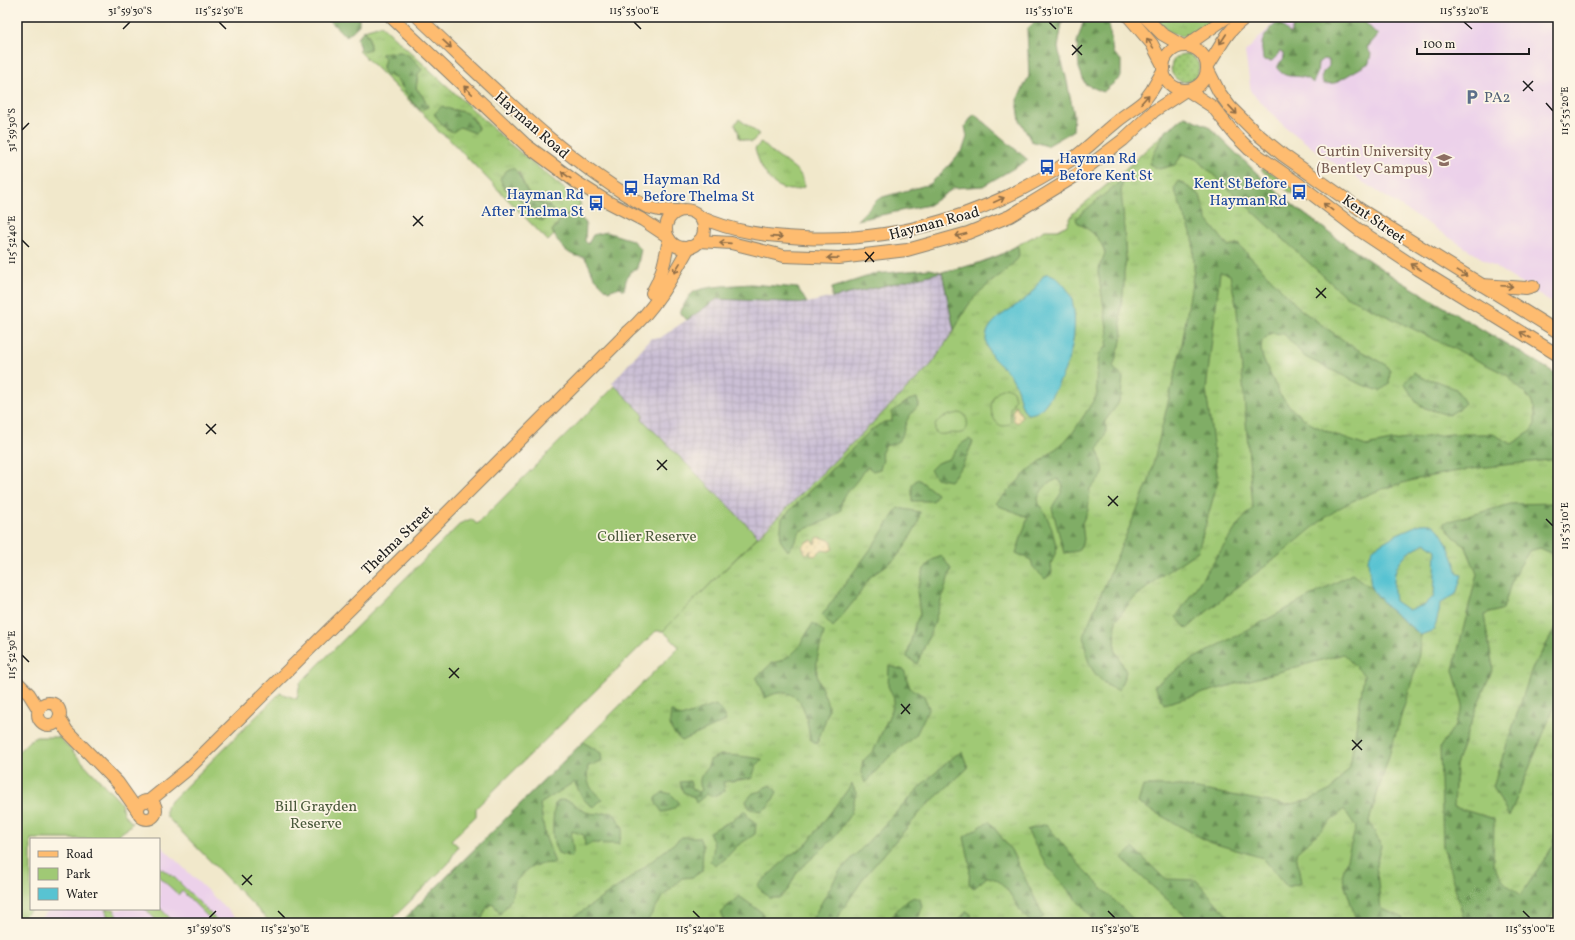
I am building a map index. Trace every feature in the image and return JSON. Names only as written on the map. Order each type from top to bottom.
[{"type":"main road","name":"Hayman Road","points":[[392,17],[526,145],[576,182],[608,202],[643,220],[668,238]]},
{"type":"main road","name":"Hayman Road","points":[[418,17],[540,129],[587,167],[648,207],[659,210],[678,211]]},
{"type":"main road","points":[[1129,17],[1152,44],[1164,68],[1166,77],[1171,84],[1186,90],[1194,88],[1206,75],[1206,60],[1200,52],[1195,49],[1185,46],[1162,34],[1145,17]]},
{"type":"main road","points":[[1164,68],[1169,54],[1177,48],[1185,46],[1227,17]]},
{"type":"main road","points":[[1207,67],[1225,36],[1232,28],[1246,17]]},
{"type":"main road","name":"Kent Street","points":[[1207,67],[1219,92],[1230,107],[1255,132],[1283,155],[1361,210],[1558,332]]},
{"type":"main road","name":"Hayman Road","points":[[700,217],[718,225],[738,231],[773,236],[830,239],[893,233],[957,216],[1010,194],[1034,182],[1071,160],[1144,101],[1164,68]]},
{"type":"main road","name":"Hayman Road","points":[[694,244],[731,244],[784,256],[839,258],[907,250],[968,233],[1010,216],[1077,175],[1123,140],[1154,111],[1186,90]]},
{"type":"main road","name":"Kent Street","points":[[1186,90],[1213,107],[1249,149],[1349,222],[1418,269],[1558,355]]},
{"type":"main road","points":[[690,210],[700,217],[703,227],[702,237],[694,244],[678,246],[668,238],[667,223],[669,218],[678,211],[690,210]]},
{"type":"main road","name":"Thelma Street","points":[[629,331],[636,317],[658,283],[664,268],[668,238]]},
{"type":"main road","name":"Thelma Street","points":[[150,803],[187,770],[426,535],[629,331],[642,320],[694,244]]},
{"type":"main road","points":[[1481,285],[1526,288],[1533,286]]},
{"type":"main road","points":[[17,682],[44,707],[56,706],[59,710],[55,721],[48,725],[41,721],[39,717],[44,707]]},
{"type":"main road","points":[[55,721],[67,731],[118,783],[137,810],[139,816],[148,819],[153,816],[150,803]]},
{"type":"main road","points":[[118,783],[136,796],[150,803]]},
{"type":"main road","points":[[137,810],[139,805],[150,803]]},
{"type":"shaded area","name":"Curtin University (Bentley Campus)","points":[[1280,17],[1558,17],[1558,307],[1344,170],[1314,149],[1283,125],[1251,92],[1245,52]]},
{"type":"shaded area","points":[[942,272],[954,330],[932,364],[758,536],[642,419],[643,414],[612,383],[651,338],[660,338],[717,299],[807,303]]},
{"type":"shaded area","points":[[160,845],[241,923],[35,923],[49,910],[160,910]]},
{"type":"green space","points":[[326,17],[359,17],[359,25],[346,37]]},
{"type":"green space","points":[[1041,17],[1063,17],[1058,48],[1074,115],[1073,131],[1047,146],[1031,141],[1020,121],[1017,100],[1029,76],[1027,29]]},
{"type":"green space","points":[[1085,17],[1108,17],[1113,53],[1121,60],[1121,77],[1103,92],[1085,84],[1079,68],[1077,42]]},
{"type":"green space","points":[[1153,17],[1218,17],[1196,31],[1181,37],[1165,30]]},
{"type":"green space","points":[[1286,17],[1365,17],[1363,20],[1378,35],[1367,48],[1371,54],[1369,63],[1335,83],[1324,84],[1321,78],[1323,72],[1329,66],[1329,60],[1323,59],[1318,63],[1317,74],[1313,83],[1305,78],[1283,74],[1277,68],[1280,62],[1284,59],[1283,54],[1280,50],[1272,61],[1263,60],[1262,41],[1271,28],[1279,22],[1290,34],[1294,23],[1286,20]]},
{"type":"green space","points":[[381,25],[510,144],[579,201],[581,205],[561,219],[552,231],[554,235],[548,241],[447,137],[439,132],[432,123],[358,50],[360,49],[364,52],[370,49],[369,36],[364,30]],"holes":[[[399,52],[418,74],[416,88],[424,98],[428,107],[412,102],[400,83],[390,76],[383,67],[389,54]],[[450,110],[456,110],[473,118],[478,128],[475,132],[460,127]],[[519,172],[527,190],[533,198],[538,202],[550,206],[536,219],[518,198],[504,188]]]},
{"type":"green space","points":[[364,30],[369,36],[370,49],[364,52],[360,49],[357,38]]},
{"type":"green space","points":[[389,52],[406,54],[420,67],[422,70],[418,74],[416,88],[424,98],[428,107],[420,110],[412,102],[396,78],[385,74],[383,67],[385,58],[381,54]]},
{"type":"green space","points":[[1185,54],[1195,58],[1199,68],[1195,78],[1185,82],[1175,78],[1171,68],[1175,58]]},
{"type":"green space","points":[[442,106],[448,109],[467,113],[478,128],[475,133],[460,127],[453,132],[445,128],[434,114]]},
{"type":"green space","points":[[974,114],[1028,160],[983,186],[954,188],[929,205],[857,220],[879,198],[930,184],[963,149],[967,137],[965,126]]},
{"type":"green space","points":[[1185,116],[1208,126],[1269,185],[1295,207],[1346,245],[1392,276],[1558,375],[1558,923],[400,923],[679,647],[663,631],[932,364],[954,330],[942,272],[976,264],[1000,255],[1045,230],[1058,230],[1067,225],[1073,213]]},
{"type":"green space","points":[[1185,116],[1208,126],[1269,185],[1295,207],[1346,245],[1392,276],[1558,375],[1558,459],[1481,468],[1431,476],[1381,490],[1348,503],[1322,520],[1212,607],[1187,629],[1176,617],[1240,522],[1253,508],[1237,310],[1230,275],[1220,272],[1206,390],[1218,481],[1198,551],[1165,573],[1132,600],[1116,620],[1115,649],[1126,672],[1119,690],[1108,686],[1094,673],[1087,656],[1084,634],[1149,481],[1182,344],[1194,270],[1193,238],[1174,189],[1179,181],[1200,195],[1207,220],[1228,246],[1238,244],[1301,310],[1353,347],[1385,364],[1390,371],[1389,384],[1380,391],[1360,384],[1305,357],[1284,334],[1271,333],[1262,341],[1261,349],[1263,359],[1280,395],[1294,411],[1313,425],[1366,446],[1391,441],[1451,434],[1493,434],[1512,444],[1530,432],[1535,424],[1534,408],[1530,399],[1507,375],[1344,295],[1196,159],[1183,154],[1175,165],[1159,169],[1149,164],[1164,133]]},
{"type":"green space","points":[[739,119],[759,134],[752,142],[739,138],[738,130],[735,124]]},
{"type":"green space","points":[[761,142],[799,172],[804,187],[794,190],[786,189],[778,186],[772,181],[761,166],[755,149]]},
{"type":"green space","points":[[513,168],[519,175],[532,198],[554,211],[544,221],[536,219],[524,203],[504,188],[500,178],[507,170]]},
{"type":"green space","points":[[1263,169],[1272,173],[1296,189],[1292,194],[1261,170]]},
{"type":"green space","points":[[1123,179],[1121,193],[1126,261],[1120,313],[1122,335],[1113,367],[1123,378],[1121,395],[1118,404],[1105,421],[1106,433],[1097,449],[1104,471],[1096,483],[1090,488],[1088,510],[1082,523],[1084,540],[1078,551],[1064,553],[1052,508],[1061,492],[1063,485],[1058,479],[1051,482],[1044,488],[1038,498],[1039,504],[1051,526],[1057,549],[1051,564],[1052,573],[1045,579],[1033,567],[1031,560],[1016,553],[1028,517],[999,506],[996,503],[1027,472],[1064,442],[1074,431],[1097,395],[1096,381],[1099,354],[1107,346],[1108,333],[1098,271],[1105,253],[1097,238],[1091,231],[1077,222],[1076,218]]},
{"type":"green space","points":[[573,210],[586,223],[585,241],[588,244],[593,235],[606,232],[632,240],[641,249],[637,268],[629,274],[624,290],[620,287],[608,291],[594,277],[584,257],[573,255],[568,252],[558,241],[552,231],[561,219]]},
{"type":"green space","points":[[1018,245],[1019,257],[974,298],[954,330],[942,272],[976,264],[1000,255]]},
{"type":"green space","points":[[930,269],[942,272],[832,298],[832,288],[875,274]]},
{"type":"green space","points":[[751,284],[798,288],[807,303],[717,299],[687,320],[680,313],[689,296],[694,292],[705,288]]},
{"type":"green space","points":[[1414,372],[1423,378],[1437,381],[1456,389],[1465,403],[1459,409],[1448,415],[1425,408],[1416,402],[1404,383]]},
{"type":"green space","points":[[615,386],[643,414],[642,419],[758,536],[663,631],[656,631],[476,808],[476,816],[451,840],[458,846],[448,864],[388,923],[271,923],[166,816],[166,806],[280,693],[297,699],[300,683],[461,523],[471,519],[477,524]]},
{"type":"green space","points":[[1007,387],[1013,391],[1015,399],[1010,409],[1011,422],[1005,426],[1000,425],[995,421],[991,407],[993,399],[998,392]]},
{"type":"green space","points":[[917,398],[919,405],[908,418],[900,439],[895,443],[885,446],[881,454],[883,460],[880,469],[873,471],[868,467],[862,472],[856,482],[845,494],[842,500],[841,510],[830,519],[800,531],[788,551],[780,540],[782,518],[871,430],[884,422],[892,421],[892,412],[909,400]]},
{"type":"green space","points":[[959,413],[964,414],[966,419],[967,427],[964,432],[939,434],[935,432],[936,423],[939,420],[946,416]]},
{"type":"green space","points":[[969,439],[973,442],[962,466],[950,481],[936,478],[930,470],[937,463],[949,459],[961,444]]},
{"type":"green space","points":[[918,479],[937,494],[933,501],[912,501],[912,484]]},
{"type":"green space","points":[[1558,503],[1558,556],[1540,548],[1529,551],[1513,577],[1503,609],[1484,615],[1493,668],[1477,706],[1456,765],[1454,807],[1494,819],[1493,865],[1506,884],[1521,895],[1553,846],[1558,821],[1558,900],[1548,923],[1465,923],[1443,846],[1440,747],[1456,724],[1463,705],[1453,670],[1477,574],[1465,545],[1454,537],[1443,523],[1511,504]]},
{"type":"green space","points":[[898,508],[920,512],[918,523],[904,548],[895,559],[870,577],[858,596],[833,627],[822,615],[870,550]]},
{"type":"green space","points":[[942,556],[951,569],[933,627],[917,664],[907,657],[915,624],[920,614],[917,591],[924,569],[932,560]]},
{"type":"green space","points":[[1352,574],[1371,588],[1389,609],[1421,635],[1418,661],[1369,821],[1381,846],[1376,864],[1381,909],[1402,917],[1403,923],[1357,923],[1342,876],[1356,827],[1344,809],[1296,853],[1301,883],[1287,887],[1263,858],[1209,842],[1138,803],[1143,786],[1181,786],[1286,805],[1310,800],[1331,790],[1350,767],[1364,675],[1343,654],[1164,704],[1154,686],[1191,660]]},
{"type":"green space","points":[[813,623],[824,632],[817,668],[818,678],[828,705],[825,722],[817,744],[810,739],[806,716],[799,701],[788,693],[777,693],[765,698],[756,678],[772,663],[780,661],[791,655],[798,648]]},
{"type":"green space","points":[[1558,624],[1558,698],[1509,817],[1493,786],[1532,669]]},
{"type":"green space","points":[[889,666],[904,670],[910,688],[924,696],[929,708],[916,735],[889,757],[865,783],[861,771],[863,761],[874,750],[890,714],[894,699],[888,686]]},
{"type":"green space","points":[[716,705],[722,711],[726,721],[682,741],[672,731],[670,724],[671,711],[681,717]]},
{"type":"green space","points":[[36,737],[59,737],[121,803],[123,813],[132,823],[127,829],[114,838],[30,838],[30,910],[17,923],[17,753],[29,741]]},
{"type":"green space","points":[[583,742],[601,753],[602,762],[588,766],[588,781],[594,792],[602,799],[594,807],[590,805],[582,797],[574,782],[540,804],[545,835],[555,863],[537,865],[524,872],[515,882],[514,891],[510,900],[500,914],[493,903],[486,909],[480,923],[400,923]]},
{"type":"green space","points":[[962,752],[968,768],[925,807],[865,876],[841,912],[836,923],[810,923],[839,872],[927,780],[956,755]]},
{"type":"green space","points":[[720,755],[762,759],[756,766],[752,778],[723,782],[725,791],[713,796],[707,794],[696,803],[694,797],[683,792],[680,782],[690,781],[692,789],[698,792],[702,790],[700,785],[701,777],[709,765],[710,760]]},
{"type":"green space","points":[[852,784],[856,793],[851,813],[834,838],[797,872],[788,890],[779,898],[769,898],[757,886],[789,856],[805,846]]},
{"type":"green space","points":[[771,785],[777,792],[769,806],[761,811],[750,809],[746,801],[753,793],[762,791],[763,788]]},
{"type":"green space","points":[[663,792],[671,794],[679,802],[672,809],[662,812],[656,803],[656,798]]},
{"type":"green space","points":[[560,800],[571,802],[589,813],[597,814],[613,812],[623,828],[619,844],[592,843],[585,847],[584,835],[572,831],[572,857],[558,853],[554,842],[553,822],[555,804]]},
{"type":"green space","points":[[745,810],[748,817],[756,823],[755,834],[737,846],[725,859],[715,866],[710,861],[714,846],[709,832],[731,821]]},
{"type":"green space","points":[[989,821],[1011,850],[1044,917],[1032,923],[1026,918],[1007,890],[995,879],[987,877],[974,888],[969,884],[970,864],[964,837]]},
{"type":"green space","points":[[1046,824],[1083,869],[1137,923],[1094,923],[1089,914],[1047,866],[1027,830]]},
{"type":"green space","points":[[682,837],[699,837],[703,847],[702,871],[693,877],[682,878],[663,896],[646,923],[565,923],[628,880]]},
{"type":"green space","points":[[1133,848],[1165,879],[1196,880],[1234,923],[1193,923],[1122,859]]},
{"type":"green space","points":[[160,868],[173,876],[220,923],[214,923],[182,891],[179,895],[160,878]]},
{"type":"green space","points":[[739,896],[764,914],[757,923],[725,923],[720,913]]},
{"type":"green space","points":[[914,897],[920,899],[922,907],[917,923],[888,923],[899,908]]},
{"type":"green space","points":[[160,908],[175,923],[159,923],[146,910],[160,910]]},
{"type":"green space","points":[[105,910],[114,910],[120,923],[110,923]]},
{"type":"green space","points":[[966,911],[971,914],[972,923],[957,923]]},
{"type":"sand","points":[[1016,405],[1022,417],[1018,423],[1014,421],[1012,412]]},
{"type":"sand","points":[[820,537],[832,541],[833,549],[829,551],[821,550],[815,556],[810,555],[811,550],[808,554],[805,553],[802,546],[806,542],[812,540],[815,544],[817,538]]},
{"type":"water","points":[[1045,274],[1050,274],[1056,277],[1070,295],[1073,303],[1074,315],[1073,340],[1065,370],[1053,394],[1040,410],[1027,414],[1022,406],[1015,382],[990,353],[986,342],[987,333],[991,325],[998,318],[1031,294]]},
{"type":"water","points":[[1420,524],[1430,524],[1435,526],[1446,542],[1458,574],[1462,575],[1456,594],[1440,604],[1434,630],[1421,635],[1389,609],[1371,588],[1368,560],[1372,550],[1397,534]],"holes":[[[1426,543],[1436,550],[1434,596],[1425,605],[1408,610],[1395,601],[1394,581],[1398,565],[1408,553]]]},
{"type":"place","name":"PA2","points":[[1472,97]]},
{"type":"place","name":"Curtin University (Bentley Campus)","points":[[1444,160]]},
{"type":"place","name":"Hayman Rd Before Kent St","points":[[1047,167]]},
{"type":"place","name":"Hayman Rd Before Thelma St","points":[[631,188]]},
{"type":"place","name":"Kent St Before Hayman Rd","points":[[1299,192]]},
{"type":"place","name":"Hayman Rd After Thelma St","points":[[596,203]]},
{"type":"park label","name":"Collier Reserve","points":[[647,536]]},
{"type":"park label","name":"Bill Grayden Reserve","points":[[316,814]]}]
